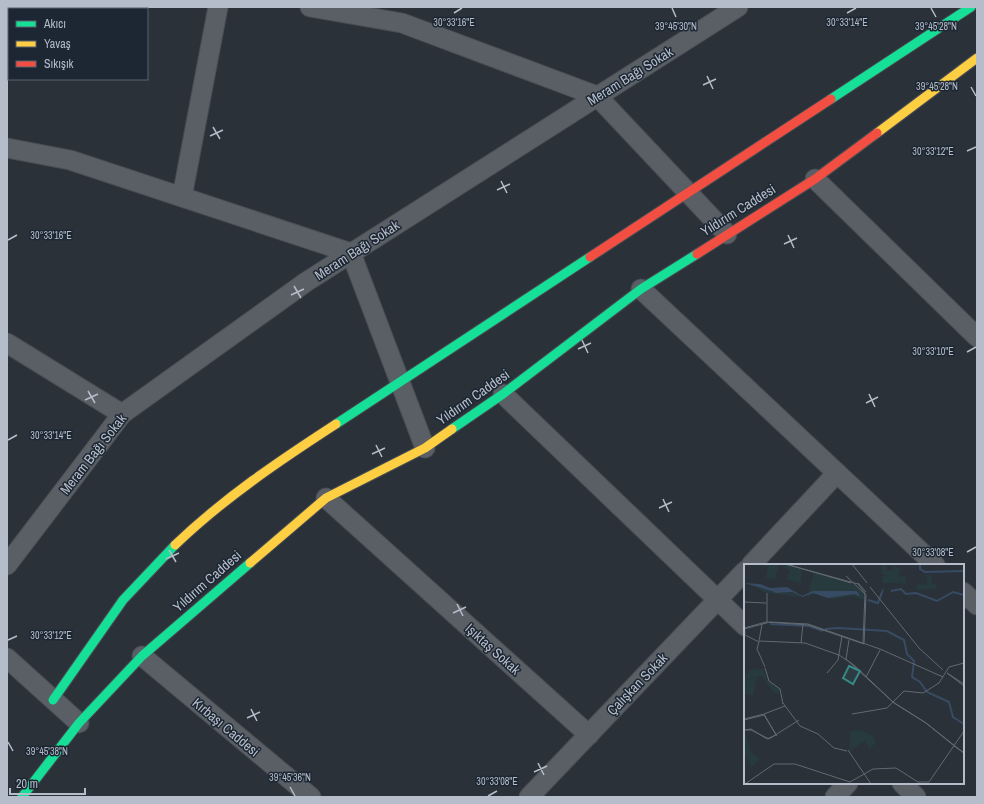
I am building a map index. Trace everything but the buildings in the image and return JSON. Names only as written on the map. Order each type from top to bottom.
[{"type":"street","points":[[182,197],[218,7]]},
{"type":"street","points":[[310,7],[329,9],[402,23],[597,96],[727,234]]},
{"type":"street","name":"Meram Bağı Sokak","points":[[7,565],[122,414],[306,282],[738,7]]},
{"type":"street","points":[[54,700],[122,601],[199,523],[242,487],[400,381],[971,7]]},
{"type":"street","name":"Yıldırım Caddesi","points":[[22,797],[79,723],[142,656],[326,498],[425,448],[503,394],[641,289],[815,179],[976,60]]},
{"type":"street","points":[[7,148],[70,160],[351,253],[425,448]]},
{"type":"street","points":[[815,179],[977,337]]},
{"type":"street","points":[[641,289],[934,564]]},
{"type":"street","points":[[7,343],[122,414]]},
{"type":"street","points":[[503,394],[744,625]]},
{"type":"street","points":[[752,564],[837,473]]},
{"type":"street","name":"Işıktaş Sokak","points":[[326,498],[589,735]]},
{"type":"street","name":"Çalışkan Sokak","points":[[529,797],[744,572]]},
{"type":"street","points":[[964,593],[977,605]]},
{"type":"street","name":"Kırbaşı Caddesi","points":[[142,656],[311,797]]},
{"type":"street","points":[[7,658],[79,723]]},
{"type":"street","points":[[835,797],[847,784]]},
{"type":"street","points":[[903,784],[916,797]]},
{"type":"traffic: fast","points":[[831,99],[971,7]]},
{"type":"traffic: fast","points":[[452,429],[503,394],[641,289],[697,254]]},
{"type":"traffic: fast","points":[[336,424],[590,257]]},
{"type":"traffic: fast","points":[[53,700],[123,600],[175,545]]},
{"type":"traffic: fast","points":[[22,797],[79,723],[142,656],[250,563]]},
{"type":"traffic: slow","points":[[877,133],[977,58]]},
{"type":"traffic: slow","points":[[175,545],[232,496],[273,466],[336,424]]},
{"type":"traffic: slow","points":[[250,563],[326,498],[425,448],[452,429]]},
{"type":"traffic: jam","points":[[590,257],[831,99]]},
{"type":"traffic: jam","points":[[697,254],[815,179],[877,133]]}]
